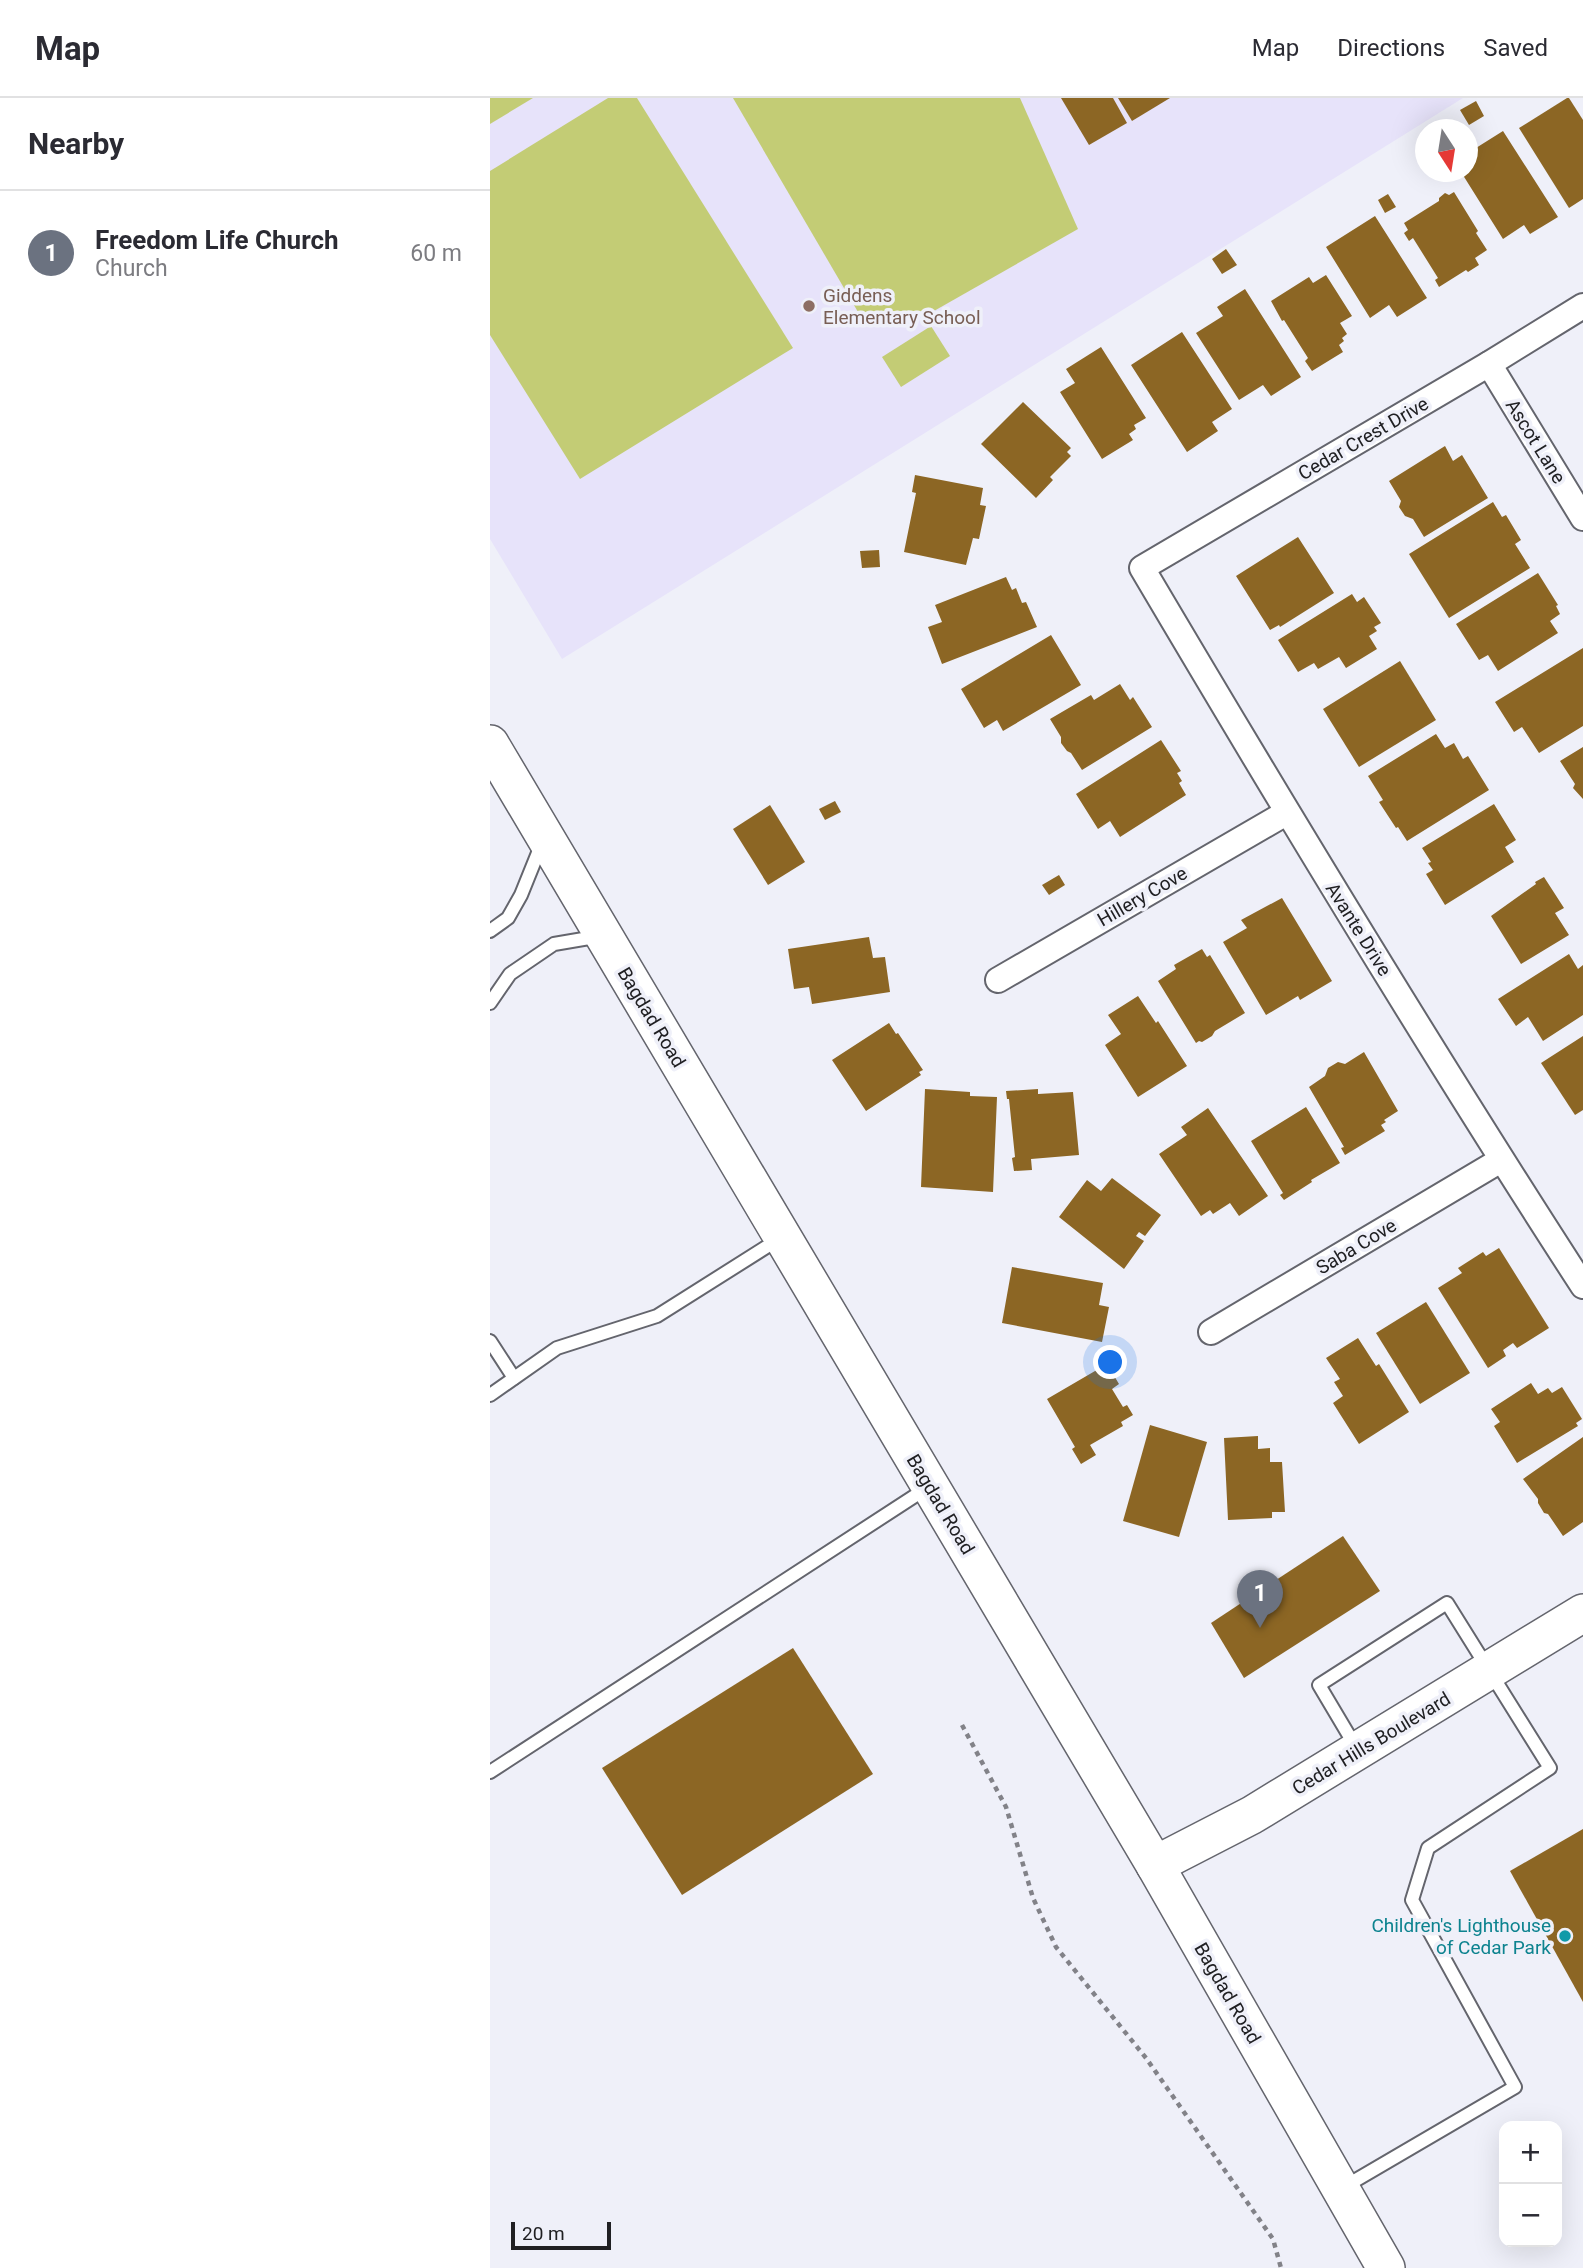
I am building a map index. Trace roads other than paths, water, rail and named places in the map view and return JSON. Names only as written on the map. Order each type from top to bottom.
[{"type":"main road","name":"Bagdad Road","points":[[490,744],[1155,1865],[1386,2268]]},
{"type":"main road","name":"Cedar Hills Boulevard","points":[[1155,1865],[1252,1815],[1583,1613]]},
{"type":"street","name":"Cedar Crest Drive","points":[[1142,568],[1583,306]]},
{"type":"street","name":"Ascot Lane","points":[[1489,364],[1583,518]]},
{"type":"street","name":"Avante Drive","points":[[1142,568],[1286,813],[1501,1160],[1583,1286]]},
{"type":"street","name":"Hillery Cove","points":[[998,979],[1286,813]]},
{"type":"street","name":"Saba Cove","points":[[1211,1332],[1501,1160]]},
{"type":"lane","points":[[490,932],[508,918],[521,895],[545,836]]},
{"type":"lane","points":[[490,1003],[510,974],[554,944],[604,936]]},
{"type":"lane","points":[[490,1395],[557,1348],[657,1316],[782,1237]]},
{"type":"lane","points":[[490,1341],[514,1378]]},
{"type":"lane","points":[[490,1772],[930,1486]]},
{"type":"lane","points":[[1341,2189],[1515,2087],[1412,1900],[1428,1847],[1550,1768],[1447,1603],[1320,1685],[1358,1752]]},
{"type":"place","name":"Giddens Elementary School","points":[[809,306]]},
{"type":"place","name":"Freedom Life Church","points":[[1260,1628]]},
{"type":"place","name":"Children's Lighthouse of Cedar Park","points":[[1565,1936]]}]
